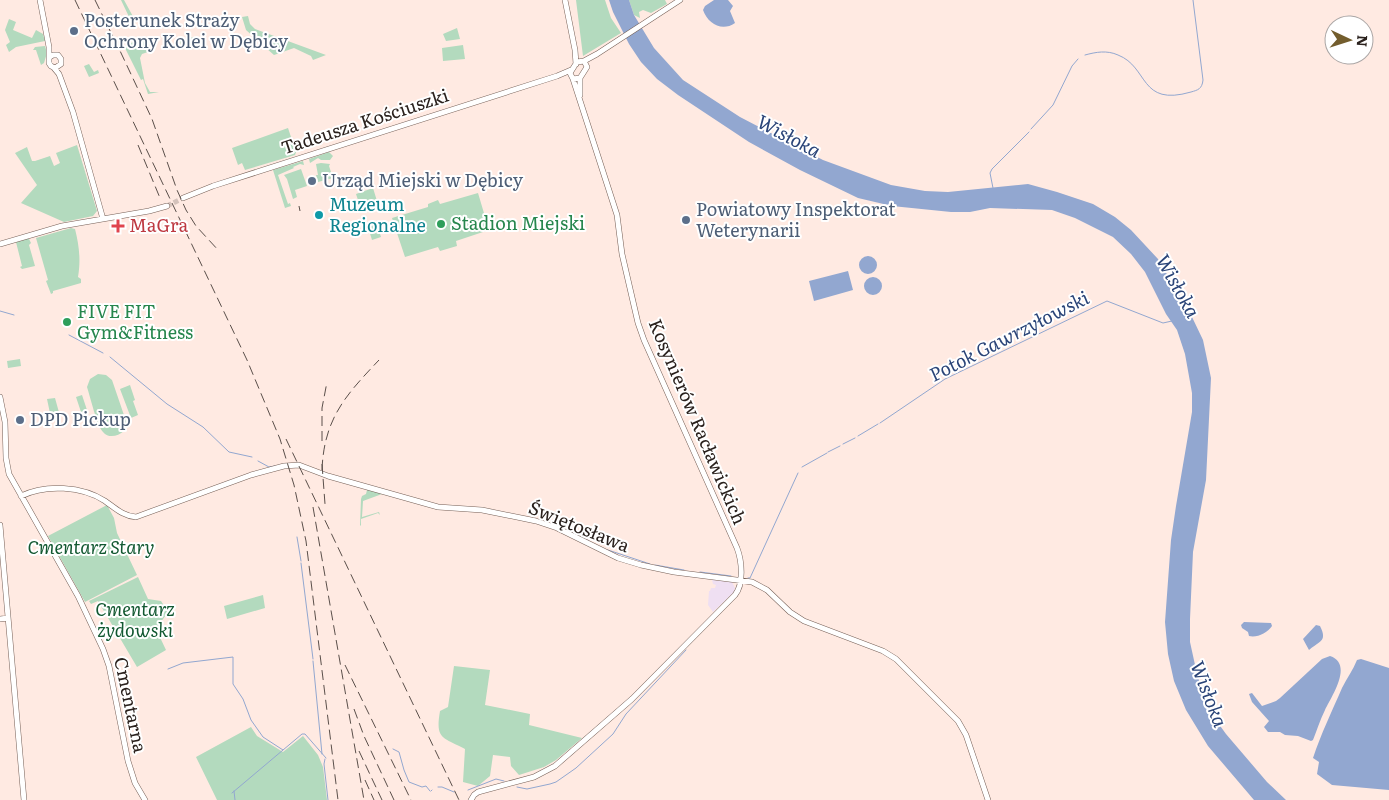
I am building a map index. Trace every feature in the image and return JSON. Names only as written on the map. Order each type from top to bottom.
[{"type":"street","points":[[40,0],[52,56],[49,63],[57,67],[74,116],[103,219]]},
{"type":"street","points":[[565,0],[575,50],[582,63],[580,78]]},
{"type":"street","points":[[571,70],[680,0]]},
{"type":"street","points":[[52,56],[59,56],[61,59],[62,63],[57,67]]},
{"type":"street","name":"Tadeusza Kościuszki","points":[[183,198],[224,182],[571,70]]},
{"type":"street","name":"Kosynierów Racławickich","points":[[571,70],[618,219],[622,254],[640,329],[737,548],[741,564],[740,580]]},
{"type":"street","name":"Tadeusza Kościuszki","points":[[557,76],[580,78]]},
{"type":"street","name":"Kosynierów Racławickich","points":[[580,78],[580,100]]},
{"type":"street","points":[[0,244],[62,226],[149,211],[167,206]]},
{"type":"street","name":"Cmentarna","points":[[0,397],[5,422],[7,466],[21,496],[70,581],[105,653],[132,776],[145,800]]},
{"type":"street","name":"Świętosława","points":[[21,496],[44,490],[67,488],[98,497],[124,515],[136,517],[251,474],[284,466],[298,465],[328,476],[438,507],[482,510],[536,521],[557,528],[614,556],[641,565],[666,571],[752,582],[764,588],[790,612],[804,621],[883,651],[896,659],[958,721],[966,736],[988,800]]},
{"type":"street","points":[[0,525],[24,800]]},
{"type":"street","points":[[471,799],[478,792],[544,772],[570,754],[648,684],[735,595],[738,591],[740,580]]},
{"type":"street","points":[[0,619],[8,618]]},
{"type":"shaded area","points":[[712,580],[732,582],[735,588],[734,592],[713,612],[708,605],[709,591],[711,588],[715,588],[716,585],[713,584]]},
{"type":"green space","points":[[121,0],[124,0],[136,22],[132,25],[129,23],[131,21]]},
{"type":"green space","points":[[576,0],[605,0],[611,18],[621,33],[583,56]]},
{"type":"green space","points":[[629,0],[665,0],[667,4],[651,13],[643,10],[639,12],[640,18],[634,15]]},
{"type":"green space","points":[[248,16],[250,24],[255,29],[326,55],[313,60],[311,56],[294,48],[274,55],[246,30],[242,17]]},
{"type":"green space","points":[[9,19],[16,22],[13,30],[32,38],[36,30],[43,34],[45,41],[16,47],[9,52],[6,45],[10,42],[5,30]]},
{"type":"green space","points":[[457,28],[460,39],[446,41],[443,34]]},
{"type":"green space","points":[[143,37],[148,52],[142,54],[140,58],[145,83],[150,92],[159,92],[148,94],[143,79],[141,80],[125,48]]},
{"type":"green space","points":[[193,37],[195,45],[182,49],[180,41]]},
{"type":"green space","points":[[463,45],[465,59],[443,61],[442,48]]},
{"type":"green space","points":[[45,46],[47,53],[44,63],[41,65],[36,50],[33,50],[35,47]]},
{"type":"green space","points":[[89,64],[94,72],[98,70],[99,73],[89,77],[84,66]]},
{"type":"green space","points":[[288,128],[296,152],[295,155],[245,170],[242,163],[238,165],[232,148]]},
{"type":"green space","points":[[77,145],[97,211],[93,216],[64,222],[21,203],[37,185],[15,153],[27,147],[32,161],[50,156],[54,166],[60,163],[56,153]]},
{"type":"green space","points":[[329,152],[333,156],[330,160],[318,158],[310,163],[309,159]]},
{"type":"green space","points":[[303,161],[304,165],[300,164],[278,175],[288,204],[290,203],[291,206],[285,208],[273,170]]},
{"type":"green space","points":[[316,164],[330,164],[333,178],[318,182]]},
{"type":"green space","points":[[301,169],[307,186],[295,190],[297,197],[293,199],[284,175]]},
{"type":"green space","points":[[373,188],[377,201],[360,206],[356,194]]},
{"type":"green space","name":"Stadion Miejski","points":[[478,193],[489,230],[456,241],[457,246],[440,251],[438,247],[405,257],[392,218],[428,207],[428,204],[438,200],[440,204]]},
{"type":"green space","points":[[377,224],[381,237],[372,240],[368,227]]},
{"type":"green space","points":[[71,228],[75,229],[78,241],[78,277],[81,279],[81,283],[53,291],[51,294],[36,238]]},
{"type":"green space","points":[[29,239],[31,243],[29,245],[35,266],[22,269],[20,267],[22,266],[16,242]]},
{"type":"green space","points":[[20,359],[21,366],[8,368],[7,361]]},
{"type":"green space","points":[[98,374],[106,375],[112,380],[126,421],[124,431],[116,435],[108,436],[103,432],[94,411],[87,387],[90,379]]},
{"type":"green space","points":[[130,385],[138,415],[131,418],[120,389]]},
{"type":"green space","points":[[82,395],[87,410],[81,412],[76,397]]},
{"type":"green space","points":[[55,398],[60,416],[51,418],[47,399]]},
{"type":"green space","points":[[369,489],[382,494],[363,501],[362,517],[379,512],[380,515],[378,513],[361,519],[360,526],[361,499]]},
{"type":"green space","name":"Cmentarz Stary","points":[[107,505],[114,518],[117,533],[137,575],[85,602],[48,536]]},
{"type":"green space","name":"Cmentarz żydowski","points":[[138,577],[148,599],[161,601],[168,612],[156,629],[166,650],[137,667],[98,601],[91,604],[89,601]]},
{"type":"green space","points":[[263,595],[265,608],[227,619],[224,606]]},
{"type":"green space","points":[[454,666],[490,670],[485,705],[530,714],[529,725],[582,738],[556,760],[544,767],[519,775],[511,766],[510,757],[493,755],[490,776],[478,786],[463,782],[465,749],[442,736],[439,727],[440,711],[448,707]]},
{"type":"green space","points":[[251,727],[257,736],[283,752],[303,736],[318,755],[323,767],[327,800],[217,800],[196,757]]},
{"type":"water","points":[[609,0],[629,0],[634,15],[654,48],[683,80],[740,117],[823,160],[891,185],[925,191],[948,192],[1028,184],[1057,192],[1093,204],[1115,217],[1131,230],[1158,259],[1192,317],[1203,340],[1211,378],[1206,480],[1193,552],[1190,642],[1197,674],[1208,709],[1226,734],[1267,782],[1286,800],[1254,800],[1208,746],[1186,710],[1174,681],[1168,654],[1165,622],[1171,540],[1192,412],[1192,393],[1185,354],[1177,330],[1166,314],[1145,272],[1131,254],[1113,237],[1075,218],[1052,210],[990,208],[970,212],[951,212],[892,206],[858,198],[800,170],[749,142],[657,79],[641,62],[629,44]]},
{"type":"water","points":[[714,0],[728,0],[733,6],[730,11],[735,23],[730,26],[720,27],[708,19],[703,10],[705,6]]},
{"type":"water","points":[[868,256],[874,259],[877,265],[874,271],[868,274],[862,271],[859,265],[862,259]]},
{"type":"water","points":[[848,271],[853,290],[814,301],[809,281]]},
{"type":"water","points":[[873,277],[879,280],[882,286],[879,292],[873,295],[867,292],[864,286],[867,280]]},
{"type":"water","points":[[1244,622],[1271,623],[1272,626],[1262,634],[1249,636],[1248,632],[1242,628],[1241,625]]},
{"type":"water","points":[[1316,625],[1320,626],[1323,638],[1309,650],[1303,639]]},
{"type":"water","points":[[1330,656],[1337,660],[1341,673],[1336,689],[1323,714],[1313,740],[1285,735],[1280,732],[1268,732],[1264,727],[1269,721],[1252,702],[1249,694],[1252,693],[1262,706],[1276,701],[1322,659]]},
{"type":"water","points":[[1361,659],[1389,668],[1389,790],[1332,785],[1317,774],[1319,762],[1313,758],[1342,688],[1357,660]]},
{"type":"waterway","points":[[1085,55],[1102,52],[1118,55],[1128,61],[1153,90],[1162,94],[1174,95],[1198,90],[1203,80],[1193,0]]},
{"type":"waterway","points":[[1031,129],[1053,105],[1072,66],[1078,59]]},
{"type":"waterway","points":[[993,188],[990,173],[992,169],[1029,132]]},
{"type":"waterway","name":"Potok Gawrzyłowski","points":[[880,423],[945,379],[1107,301],[1163,323],[1172,321]]},
{"type":"waterway","name":"Potok Gawrzyłowski","points":[[0,311],[14,315]]},
{"type":"waterway","name":"Potok Gawrzyłowski","points":[[69,335],[103,353]]},
{"type":"waterway","name":"Potok Gawrzyłowski","points":[[110,357],[167,404],[203,427],[229,452],[252,457]]},
{"type":"waterway","name":"Potok Gawrzyłowski","points":[[858,436],[878,424]]},
{"type":"waterway","name":"Potok Gawrzyłowski","points":[[843,444],[855,438]]},
{"type":"waterway","name":"Potok Gawrzyłowski","points":[[828,452],[840,446]]},
{"type":"waterway","name":"Potok Gawrzyłowski","points":[[802,467],[827,453]]},
{"type":"waterway","name":"Potok Gawrzyłowski","points":[[258,461],[269,467],[275,466]]},
{"type":"waterway","name":"Potok Gawrzyłowski","points":[[748,578],[750,578],[798,473]]},
{"type":"waterway","name":"Potok Gawrzyłowski","points":[[556,525],[589,541]]},
{"type":"waterway","points":[[297,537],[301,561]]},
{"type":"waterway","name":"Potok Gawrzyłowski","points":[[608,550],[650,564]]},
{"type":"waterway","points":[[301,563],[313,659]]},
{"type":"waterway","name":"Potok Gawrzyłowski","points":[[655,565],[684,570]]},
{"type":"waterway","name":"Potok Gawrzyłowski","points":[[700,572],[731,576]]},
{"type":"waterway","points":[[517,787],[527,789],[550,784],[576,768],[613,734],[626,714],[686,650]]},
{"type":"waterway","points":[[168,669],[183,663],[233,657],[233,684],[243,699],[251,720],[263,737],[283,750],[302,734],[305,734],[326,758]]},
{"type":"waterway","points":[[313,661],[322,754]]},
{"type":"waterway","points":[[393,749],[399,752],[409,782],[422,787],[426,786],[430,791]]},
{"type":"waterway","points":[[232,793],[283,750]]},
{"type":"waterway","points":[[325,759],[328,800]]},
{"type":"waterway","points":[[468,790],[496,779],[504,781]]},
{"type":"waterway","points":[[438,787],[454,792]]},
{"type":"waterway","points":[[234,791],[235,800]]},
{"type":"tunnel","points":[[167,206],[183,198]]},
{"type":"railway","points":[[75,0],[247,360],[280,439],[294,485],[306,541],[338,800]]},
{"type":"railway","points":[[95,0],[117,45]]},
{"type":"railway","points":[[114,38],[152,119],[186,210],[196,226],[219,251]]},
{"type":"railway","points":[[138,145],[160,198]]},
{"type":"railway","points":[[299,206],[300,211]]},
{"type":"railway","points":[[322,470],[327,436],[332,422],[347,396],[379,360]]},
{"type":"railway","points":[[322,441],[322,408],[327,382]]},
{"type":"railway","points":[[286,439],[459,800]]},
{"type":"railway","points":[[322,464],[325,504]]},
{"type":"railway","points":[[313,507],[364,800]]},
{"type":"railway","points":[[345,665],[411,800]]},
{"type":"railway","points":[[354,709],[364,736],[394,800]]},
{"type":"railway","points":[[359,751],[382,800]]},
{"type":"railway","points":[[365,780],[374,800]]},
{"type":"place","name":"Posterunek Straży Ochrony Kolei w Dębicy","points":[[74,31]]},
{"type":"place","name":"Urząd Miejski w Dębicy","points":[[312,181]]},
{"type":"place","name":"Muzeum Regionalne","points":[[319,215]]},
{"type":"place","name":"Powiatowy Inspektorat Weterynarii","points":[[686,220]]},
{"type":"place","name":"Stadion Miejski","points":[[441,224]]},
{"type":"place","name":"MaGra","points":[[118,226]]},
{"type":"place","name":"FIVE FIT Gym&Fitness","points":[[67,322]]},
{"type":"place","name":"DPD Pickup","points":[[20,420]]},
{"type":"water label","name":"Wisłoka","points":[[789,136]]},
{"type":"water label","name":"Wisłoka","points":[[1178,286]]},
{"type":"water label","name":"Wisłoka","points":[[1209,694]]}]
